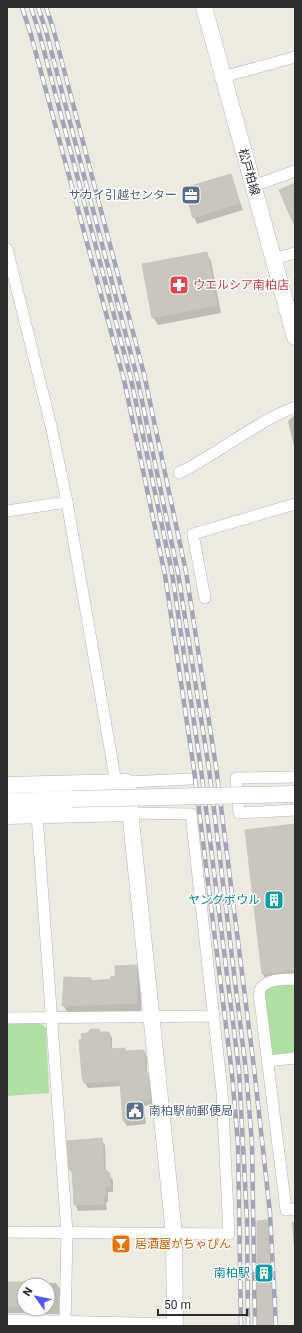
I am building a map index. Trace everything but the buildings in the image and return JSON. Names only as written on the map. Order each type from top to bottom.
[{"type":"street","name":"松戸柏線","points":[[204,7],[295,337]]},
{"type":"street","points":[[223,77],[295,57]]},
{"type":"street","points":[[253,186],[295,171]]},
{"type":"street","points":[[7,249],[10,276],[39,375],[122,782],[130,813],[174,1234],[175,1325],[65,1324],[7,1320]]},
{"type":"street","points":[[274,259],[295,253]]},
{"type":"street","points":[[179,472],[195,465],[267,420],[295,407]]},
{"type":"street","points":[[7,511],[66,502]]},
{"type":"street","points":[[205,598],[193,534],[295,504]]},
{"type":"street","points":[[295,777],[236,778],[239,813],[295,810]]},
{"type":"street","points":[[7,785],[190,779]]},
{"type":"street","points":[[7,801],[295,794]]},
{"type":"street","points":[[7,816],[130,813],[191,814],[222,1091],[229,1234],[7,1232]]},
{"type":"street","points":[[37,815],[50,1018],[67,1233],[65,1324]]},
{"type":"street","points":[[295,979],[266,982],[261,986],[259,992],[286,1210],[295,1210]]},
{"type":"street","points":[[7,1018],[214,1016]]},
{"type":"street","points":[[267,1061],[295,1058]]},
{"type":"green space","points":[[295,984],[295,1052],[275,1055],[271,1051],[263,992],[268,987]]},
{"type":"green space","points":[[7,1023],[40,1023],[46,1028],[49,1093],[7,1096]]},
{"type":"railway","points":[[22,7],[31,35],[124,380],[165,575],[194,770],[232,1074],[238,1144],[241,1326]]},
{"type":"railway","points":[[31,7],[39,32],[131,379],[172,573],[201,769],[239,1070],[247,1220],[248,1326]]},
{"type":"railway","points":[[38,7],[46,31],[137,377],[178,573],[209,769],[246,1071],[252,1144],[255,1326]]},
{"type":"railway","points":[[46,7],[53,28],[144,374],[186,572],[216,767],[254,1068],[270,1213],[276,1326]]},
{"type":"place","name":"サカイ引越センター","points":[[191,195]]},
{"type":"place","name":"ウエルシア南柏店","points":[[179,285]]},
{"type":"place","name":"ヤングボウル","points":[[274,900]]},
{"type":"place","name":"南柏駅前郵便局","points":[[135,1111]]},
{"type":"place","name":"居酒屋がちゃぴん","points":[[121,1244]]},
{"type":"place","name":"南柏駅","points":[[264,1273]]}]
